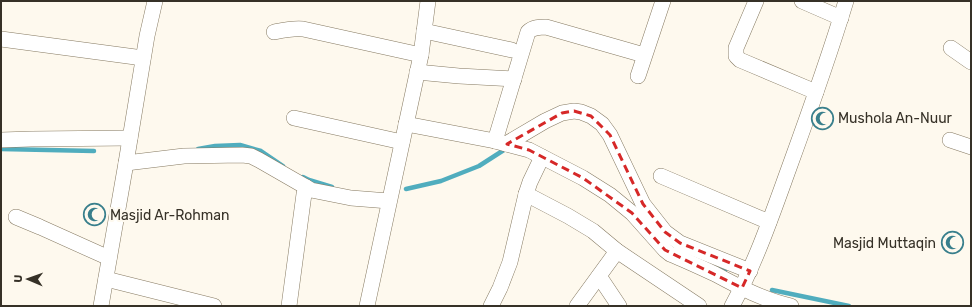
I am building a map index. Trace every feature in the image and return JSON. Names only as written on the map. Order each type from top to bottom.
[{"type":"street","points":[[101,306],[143,58],[155,1]]},
{"type":"street","points":[[367,306],[421,55],[428,1]]},
{"type":"street","points":[[638,76],[663,1]]},
{"type":"street","points":[[754,1],[736,48],[736,56],[740,60],[816,92]]},
{"type":"street","points":[[802,1],[841,18]]},
{"type":"street","points":[[732,306],[750,271],[769,222],[816,92],[846,1]]},
{"type":"street","points":[[503,143],[514,79],[528,32],[531,30],[540,27],[546,28],[644,55]]},
{"type":"street","points":[[274,32],[296,28],[304,29],[421,55]]},
{"type":"street","points":[[424,31],[512,50]]},
{"type":"street","points":[[1,39],[143,58]]},
{"type":"street","points":[[951,48],[971,62]]},
{"type":"street","points":[[417,72],[514,79]]},
{"type":"street","points":[[503,143],[562,113],[574,111],[591,116],[602,124],[610,135],[643,204],[665,232],[680,243],[750,271]]},
{"type":"street","points":[[294,118],[402,142]]},
{"type":"street","points":[[406,124],[503,143],[529,150],[583,178],[610,195],[632,213],[665,250],[742,288],[776,302],[791,306]]},
{"type":"street","points":[[1,140],[130,138]]},
{"type":"street","points":[[950,140],[971,148]]},
{"type":"street","points":[[126,163],[184,156],[251,156],[311,190],[351,198],[389,201]]},
{"type":"street","points":[[491,306],[510,262],[526,194],[542,157]]},
{"type":"street","points":[[662,176],[769,222]]},
{"type":"street","points":[[289,306],[306,187]]},
{"type":"street","points":[[526,194],[593,231],[617,251],[699,306]]},
{"type":"street","points":[[16,217],[109,258]]},
{"type":"street","points":[[577,306],[617,251]]},
{"type":"street","points":[[599,276],[619,306]]},
{"type":"street","points":[[106,279],[214,306]]},
{"type":"highlighted area","points":[[574,111],[591,116],[610,135],[643,204],[665,232],[680,243],[750,271],[742,288],[665,250],[632,213],[583,178],[529,150],[507,144],[562,113]]},
{"type":"waterway","points":[[198,149],[215,146],[240,145],[261,151],[283,166]]},
{"type":"waterway","points":[[406,189],[441,181],[479,166],[507,148]]},
{"type":"waterway","points":[[1,149],[94,151]]},
{"type":"waterway","points":[[303,177],[332,187]]},
{"type":"waterway","points":[[716,266],[725,271]]},
{"type":"waterway","points":[[772,290],[849,306]]},
{"type":"place","name":"Mushola An-Nuur","points":[[823,118]]},
{"type":"place","name":"Masjid Ar-Rohman","points":[[94,215]]},
{"type":"place","name":"Masjid Muttaqin","points":[[952,243]]}]
